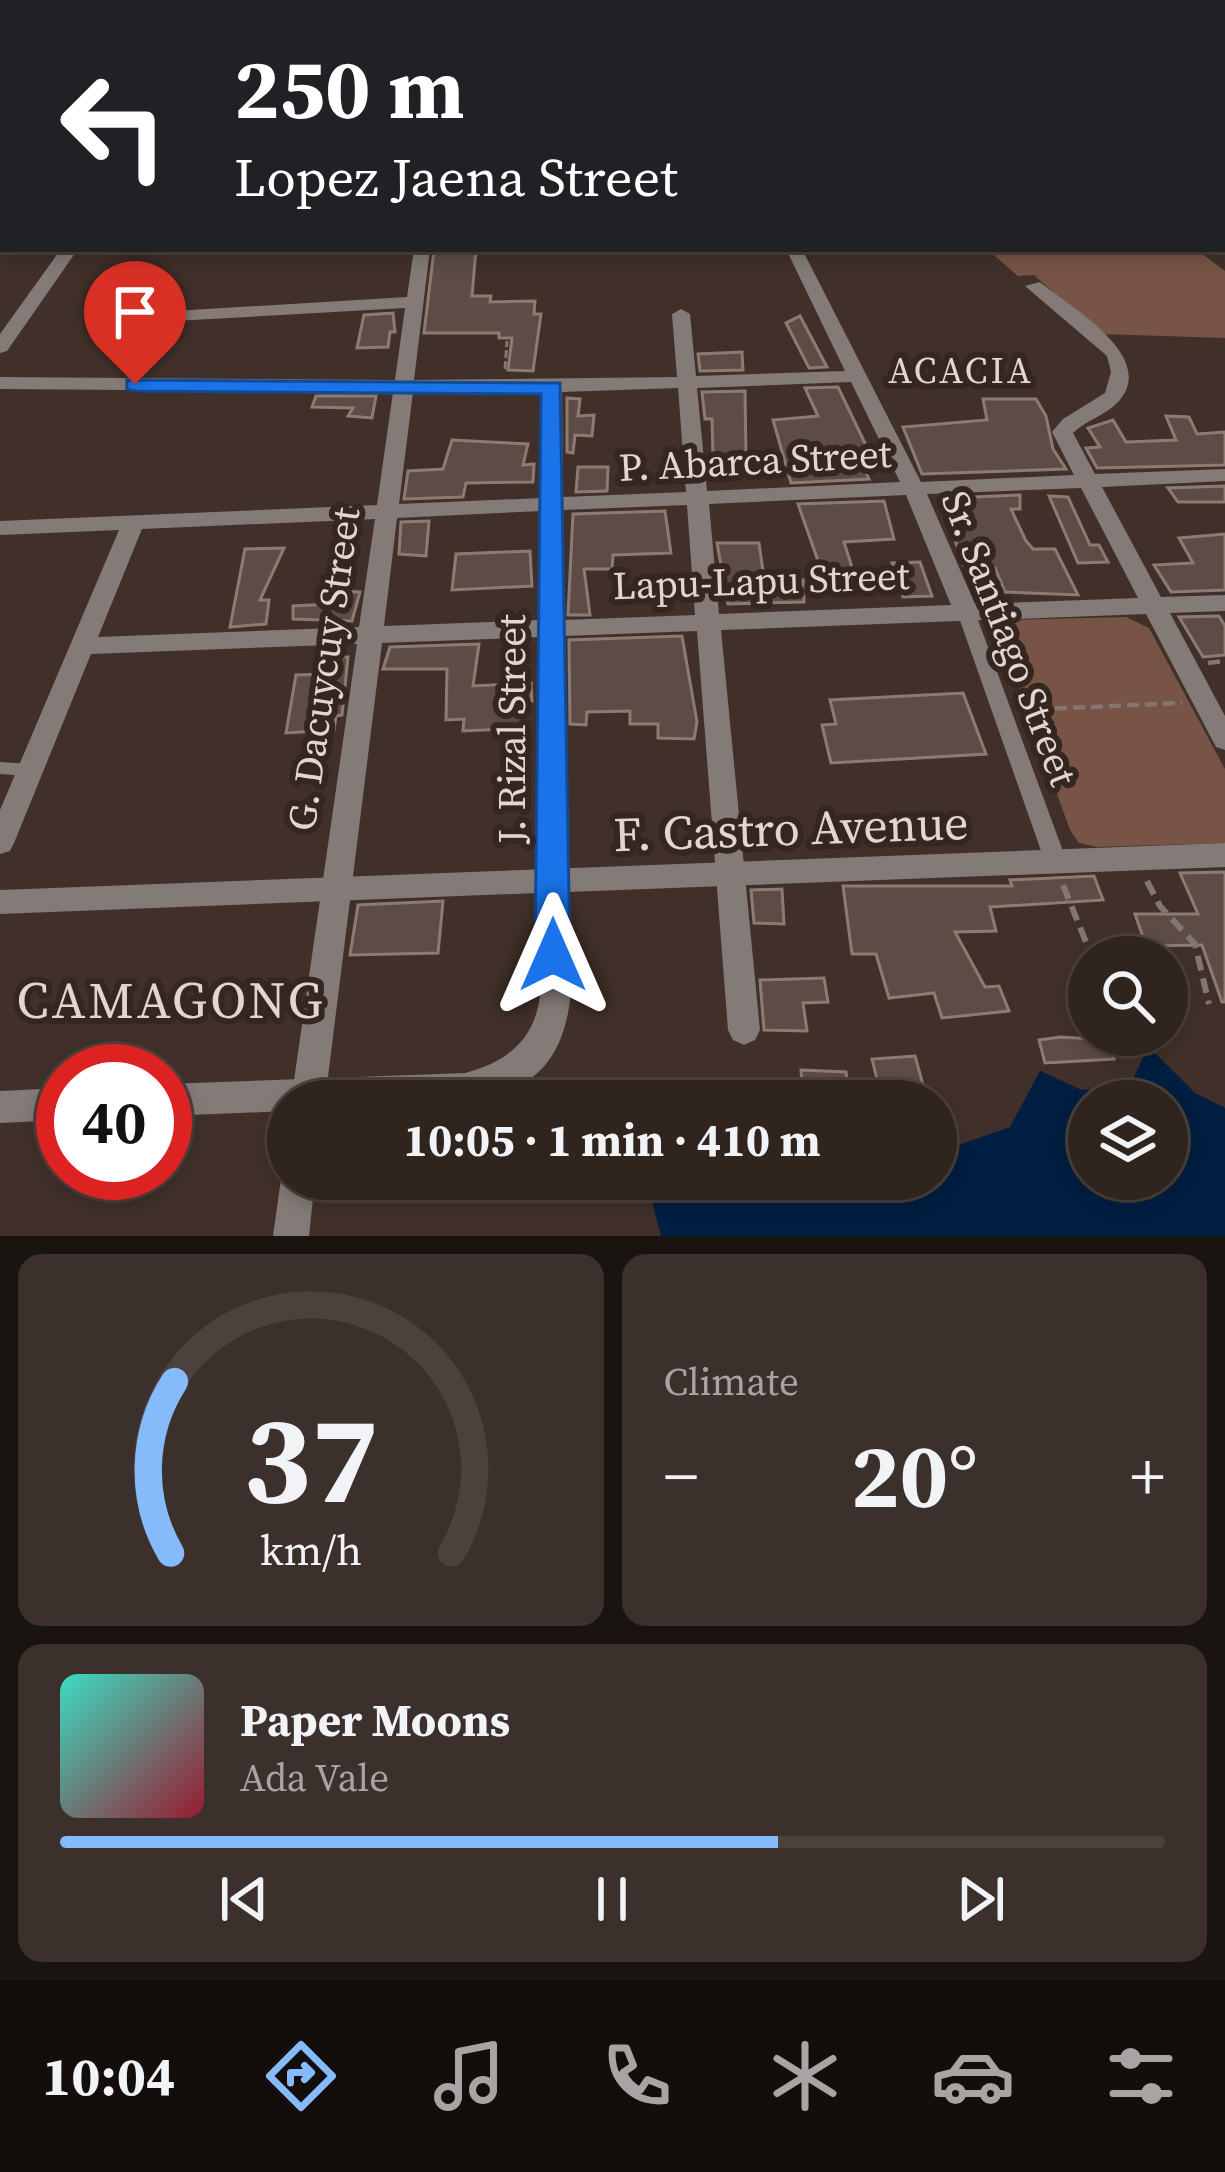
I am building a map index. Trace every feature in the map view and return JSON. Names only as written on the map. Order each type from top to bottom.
[{"type":"street","points":[[0,347],[68,252]]},
{"type":"street","name":"G. Dacuycuy Street","points":[[310,1080],[421,252]]},
{"type":"street","name":"Sr. Santiago Street","points":[[795,252],[914,489],[966,612],[1056,862]]},
{"type":"street","points":[[1034,286],[1110,347],[1119,362],[1107,405],[1063,427],[1225,740]]},
{"type":"street","points":[[174,316],[413,302]]},
{"type":"street","points":[[680,314],[744,1030]]},
{"type":"street","points":[[0,383],[552,387],[857,376]]},
{"type":"street","name":"J. Rizal Street","points":[[503,1080],[529,1066],[543,1047],[551,1021],[552,387]]},
{"type":"street","name":"P. Abarca Street","points":[[0,528],[1225,476]]},
{"type":"street","points":[[0,843],[133,523]]},
{"type":"street","name":"Lapu-Lapu Street","points":[[83,646],[1225,603]]},
{"type":"street","name":"F. Castro Avenue","points":[[0,902],[1225,855]]},
{"type":"street","points":[[192,1100],[267,1099]]},
{"type":"street","points":[[0,1107],[36,1105]]},
{"type":"street","points":[[291,1236],[295,1200]]},
{"type":"lane","points":[[0,768],[31,770]]},
{"type":"path","points":[[504,387],[507,341]]},
{"type":"path","points":[[1002,711],[1204,702]]},
{"type":"path","points":[[1139,859],[1158,910],[1184,927],[1204,966],[1209,1004]]},
{"type":"path","points":[[1056,862],[1081,936]]},
{"type":"shaded area","points":[[990,252],[1200,252],[1225,271],[1225,338],[1100,334],[1034,275],[1018,276]]},
{"type":"shaded area","points":[[1126,617],[1149,628],[1225,769],[1225,843],[1097,847],[1079,843],[1070,830],[997,628],[1009,620]]},
{"type":"water","points":[[1144,1056],[1158,1056],[1182,1080],[1133,1080]]},
{"type":"water","points":[[1040,1071],[1068,1084],[1068,1200],[1188,1200],[1188,1086],[1225,1108],[1225,1236],[661,1236],[652,1200],[957,1200],[957,1146],[1010,1127]]},
{"type":"building","points":[[434,252],[476,252],[472,296],[491,296],[490,302],[535,301],[534,314],[541,314],[533,371],[508,370],[512,338],[499,338],[499,333],[424,333]]},
{"type":"building","points":[[393,313],[395,332],[390,332],[388,347],[357,348],[364,315]]},
{"type":"building","points":[[800,316],[827,367],[809,368],[786,323]]},
{"type":"building","points":[[742,352],[743,370],[700,371],[698,354]]},
{"type":"building","points":[[838,387],[875,464],[863,466],[869,479],[791,483],[773,420],[818,416],[805,388]]},
{"type":"building","points":[[745,391],[746,457],[713,457],[712,419],[705,419],[702,392]]},
{"type":"building","points":[[316,396],[376,396],[372,418],[348,416],[353,408],[312,407]]},
{"type":"building","points":[[567,398],[580,399],[578,416],[594,415],[592,436],[575,435],[573,453],[567,452]]},
{"type":"building","points":[[983,399],[1036,399],[1046,416],[1053,449],[1066,469],[922,474],[903,427],[987,420]]},
{"type":"building","points":[[1166,416],[1189,417],[1197,434],[1225,432],[1225,465],[1097,468],[1086,448],[1100,447],[1088,428],[1113,420],[1126,442],[1176,440]]},
{"type":"building","points":[[452,440],[528,444],[523,465],[534,464],[533,482],[466,483],[463,497],[404,499],[408,471],[443,469]]},
{"type":"building","points":[[578,467],[608,467],[607,491],[576,492]]},
{"type":"building","points":[[1225,486],[1225,502],[1178,502],[1168,488]]},
{"type":"building","points":[[1020,495],[1020,509],[1011,509],[1026,541],[1033,549],[1055,549],[1078,595],[1005,592],[995,568],[963,565],[951,527],[957,526],[953,498]]},
{"type":"building","points":[[1049,496],[1068,497],[1090,545],[1099,545],[1108,562],[1078,563]]},
{"type":"building","points":[[884,501],[894,539],[844,542],[855,577],[824,578],[798,504]]},
{"type":"building","points":[[665,511],[671,553],[613,555],[612,569],[584,569],[590,615],[568,615],[573,514]]},
{"type":"building","points":[[429,521],[426,556],[399,554],[401,522]]},
{"type":"building","points":[[1225,534],[1225,590],[1171,592],[1154,565],[1193,563],[1179,538]]},
{"type":"building","points":[[717,543],[759,543],[764,578],[803,580],[804,602],[728,604]]},
{"type":"building","points":[[284,548],[260,600],[269,600],[266,624],[230,627],[245,549]]},
{"type":"building","points":[[530,551],[532,586],[452,590],[456,554]]},
{"type":"building","points":[[920,562],[932,596],[903,597],[892,563]]},
{"type":"building","points":[[336,591],[360,592],[352,621],[293,619],[293,606],[332,604]]},
{"type":"building","points":[[1219,616],[1225,626],[1225,655],[1203,657],[1179,617]]},
{"type":"building","points":[[682,636],[697,722],[694,739],[658,738],[658,724],[630,724],[630,711],[587,712],[586,725],[570,724],[569,640]]},
{"type":"building","points":[[479,644],[473,686],[531,683],[525,728],[463,731],[464,719],[446,720],[447,669],[383,669],[390,647]]},
{"type":"building","points":[[332,657],[348,657],[342,715],[336,716],[334,730],[286,733],[296,675],[329,674]]},
{"type":"building","points":[[963,693],[986,754],[831,763],[822,725],[836,724],[830,700]]},
{"type":"building","points":[[1225,872],[1225,1002],[1202,945],[1188,945],[1188,936],[1143,936],[1135,914],[1198,914],[1180,873]]},
{"type":"building","points":[[1094,876],[1103,900],[990,907],[996,931],[955,932],[985,987],[999,986],[1009,1011],[942,1018],[934,993],[889,998],[876,954],[852,954],[843,886],[1012,886],[1010,880]]},
{"type":"building","points":[[782,889],[784,924],[754,923],[751,890]]},
{"type":"building","points":[[443,901],[438,953],[350,955],[358,905]]},
{"type":"building","points":[[824,978],[828,1002],[803,1003],[807,1031],[764,1030],[760,980]]},
{"type":"building","points":[[1068,1037],[1068,1056],[1114,1059],[1045,1063],[1039,1040]]},
{"type":"building","points":[[915,1056],[922,1080],[877,1080],[872,1059]]},
{"type":"building","points":[[801,1070],[846,1072],[847,1080],[802,1080]]},
{"type":"district","name":"ACACIA","points":[[961,370]]},
{"type":"district","name":"CAMAGONG","points":[[171,1000]]},
{"type":"route","points":[[135,384],[552,387],[553,955]]}]
